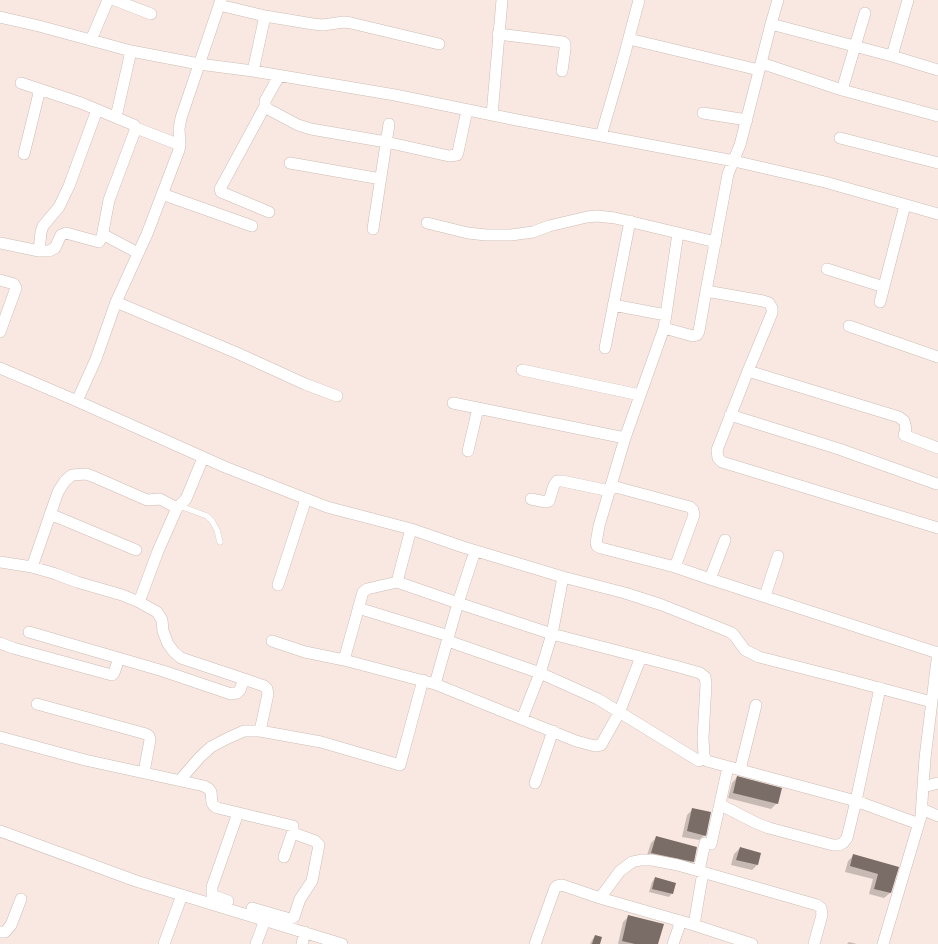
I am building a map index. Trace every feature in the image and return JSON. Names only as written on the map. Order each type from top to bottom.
[{"type":"street","points":[[91,40],[108,0]]},
{"type":"street","points":[[115,0],[151,14]]},
{"type":"street","points":[[492,115],[502,0]]},
{"type":"street","points":[[601,136],[639,0]]},
{"type":"street","points":[[664,328],[693,336],[697,335],[699,331],[728,174],[740,145],[778,0]]},
{"type":"street","points":[[892,56],[908,0]]},
{"type":"street","points":[[77,401],[96,359],[116,302],[138,254],[180,145],[179,129],[181,118],[220,3],[265,16],[323,25],[344,22],[439,44]]},
{"type":"street","points":[[842,90],[865,13]]},
{"type":"street","points":[[253,71],[265,16]]},
{"type":"street","points":[[0,17],[131,51],[199,64],[253,71],[395,95],[734,161],[825,182],[938,214]]},
{"type":"street","points":[[771,24],[856,46],[938,70]]},
{"type":"street","points":[[498,34],[563,42],[565,44],[565,49],[562,70]]},
{"type":"street","points":[[629,39],[760,67],[938,116]]},
{"type":"street","points":[[116,117],[131,51]]},
{"type":"street","points":[[269,212],[221,192],[220,189],[265,106],[265,101],[278,76]]},
{"type":"street","points":[[21,83],[116,117],[134,125],[136,128],[180,145]]},
{"type":"street","points":[[24,154],[40,89]]},
{"type":"street","points":[[265,106],[298,124],[311,129],[386,142],[449,156],[457,155],[467,110]]},
{"type":"street","points":[[39,251],[43,226],[56,213],[66,193],[97,110]]},
{"type":"street","points":[[704,113],[747,120]]},
{"type":"street","points":[[373,229],[389,124]]},
{"type":"street","points":[[0,243],[39,251],[49,251],[55,248],[61,235],[66,232],[99,242],[102,237],[109,200],[136,128]]},
{"type":"street","points":[[840,138],[938,163]]},
{"type":"street","points":[[290,162],[381,179]]},
{"type":"street","points":[[162,194],[252,226]]},
{"type":"street","points":[[880,302],[905,205]]},
{"type":"street","points":[[427,223],[468,234],[511,235],[533,232],[549,226],[587,217],[598,216],[630,221],[716,242]]},
{"type":"street","points":[[605,348],[630,221]]},
{"type":"street","points":[[678,233],[664,328],[625,438],[596,539],[597,546],[675,567],[938,653],[925,758],[922,809],[883,944]]},
{"type":"street","points":[[102,237],[106,236],[138,254]]},
{"type":"street","points":[[827,268],[884,287]]},
{"type":"street","points":[[0,280],[12,283],[16,288],[0,332]]},
{"type":"street","points":[[706,291],[763,301],[769,303],[772,308],[772,313],[717,450],[718,458],[722,462],[938,528]]},
{"type":"street","points":[[116,302],[238,353],[305,384],[337,396]]},
{"type":"street","points":[[613,304],[666,315]]},
{"type":"street","points":[[849,326],[938,357]]},
{"type":"street","points":[[0,368],[203,458],[327,507],[411,529],[475,551],[625,593],[662,605],[730,632],[745,650],[759,657],[932,702]]},
{"type":"street","points":[[522,370],[640,395]]},
{"type":"street","points":[[748,371],[899,417],[904,421],[906,429],[904,435],[938,448]]},
{"type":"street","points":[[453,403],[625,438]]},
{"type":"street","points":[[468,451],[478,408]]},
{"type":"street","points":[[730,415],[839,449],[937,484]]},
{"type":"street","points":[[139,602],[158,551],[179,507],[186,500],[203,458]]},
{"type":"street","points":[[32,566],[58,492],[65,481],[72,475],[86,474],[147,500],[160,499],[179,507]]},
{"type":"street","points":[[531,499],[546,502],[549,501],[554,485],[557,482],[562,481],[611,488],[690,507],[693,510],[694,515],[675,567]]},
{"type":"street","points":[[278,585],[306,499]]},
{"type":"street","points":[[50,514],[136,550]]},
{"type":"street","points":[[397,582],[411,529]]},
{"type":"street","points":[[710,579],[726,540]]},
{"type":"street","points":[[435,684],[458,603],[475,551]]},
{"type":"street","points":[[765,596],[778,556]]},
{"type":"street","points":[[0,562],[32,566],[77,582],[122,595],[158,612],[162,620],[163,631],[168,644],[181,658],[244,679],[267,689],[268,694],[260,731]]},
{"type":"street","points":[[522,719],[540,674],[552,634],[564,577]]},
{"type":"street","points":[[344,660],[363,592],[367,589],[397,582],[552,634],[700,673],[705,678],[706,684],[703,738],[704,756],[707,761],[856,801],[918,824]]},
{"type":"street","points":[[358,608],[448,639],[540,674],[598,699],[699,761]]},
{"type":"street","points":[[29,632],[163,671],[231,694],[237,693],[240,690],[244,679]]},
{"type":"street","points":[[272,641],[305,652],[344,660],[423,680],[588,745],[595,746],[601,745],[619,713],[641,657]]},
{"type":"street","points":[[0,644],[108,674],[112,674],[114,672],[119,658]]},
{"type":"street","points":[[180,780],[200,757],[211,748],[244,731],[260,731],[321,742],[400,765],[423,680]]},
{"type":"street","points":[[720,805],[769,828],[839,845],[843,843],[847,838],[856,801],[880,688]]},
{"type":"street","points":[[38,704],[146,734],[149,736],[150,740],[144,772]]},
{"type":"street","points":[[740,770],[756,705]]},
{"type":"street","points":[[535,784],[553,731]]},
{"type":"street","points":[[0,737],[85,760],[180,780],[209,789],[214,806],[218,808],[294,828],[284,857]]},
{"type":"street","points":[[703,872],[699,870],[720,805],[728,767]]},
{"type":"street","points":[[923,787],[938,783]]},
{"type":"street","points":[[922,809],[938,816]]},
{"type":"street","points":[[238,813],[212,886],[212,895],[265,920],[342,944]]},
{"type":"street","points":[[0,831],[136,881],[182,895],[290,919],[294,917],[300,899],[312,881],[319,845],[315,841],[292,834]]},
{"type":"street","points":[[600,898],[620,871],[632,862],[652,860],[703,872],[817,905],[822,908],[822,915],[814,944]]},
{"type":"street","points":[[694,925],[703,872]]},
{"type":"street","points":[[535,944],[557,886],[562,886],[681,921],[752,944]]},
{"type":"street","points":[[164,944],[182,895]]},
{"type":"street","points":[[0,932],[5,932],[11,925],[21,899]]},
{"type":"street","points":[[256,944],[265,920]]},
{"type":"street","points":[[673,944],[681,921]]},
{"type":"street","points":[[302,944],[305,932]]},
{"type":"lane","points":[[179,507],[207,516],[217,530],[220,542]]},
{"type":"building","points":[[737,776],[782,788],[778,804],[733,793]]},
{"type":"building","points":[[692,808],[711,812],[706,836],[687,831]]},
{"type":"building","points":[[656,836],[697,847],[694,862],[651,853]]},
{"type":"building","points":[[740,847],[761,853],[758,865],[736,860]]},
{"type":"building","points":[[853,854],[899,867],[891,893],[874,889],[878,874],[850,866]]},
{"type":"building","points":[[655,877],[676,883],[673,894],[652,889]]},
{"type":"building","points":[[628,915],[664,924],[658,944],[635,944],[622,941]]},
{"type":"building","points":[[595,935],[602,937],[600,944],[592,944]]}]
